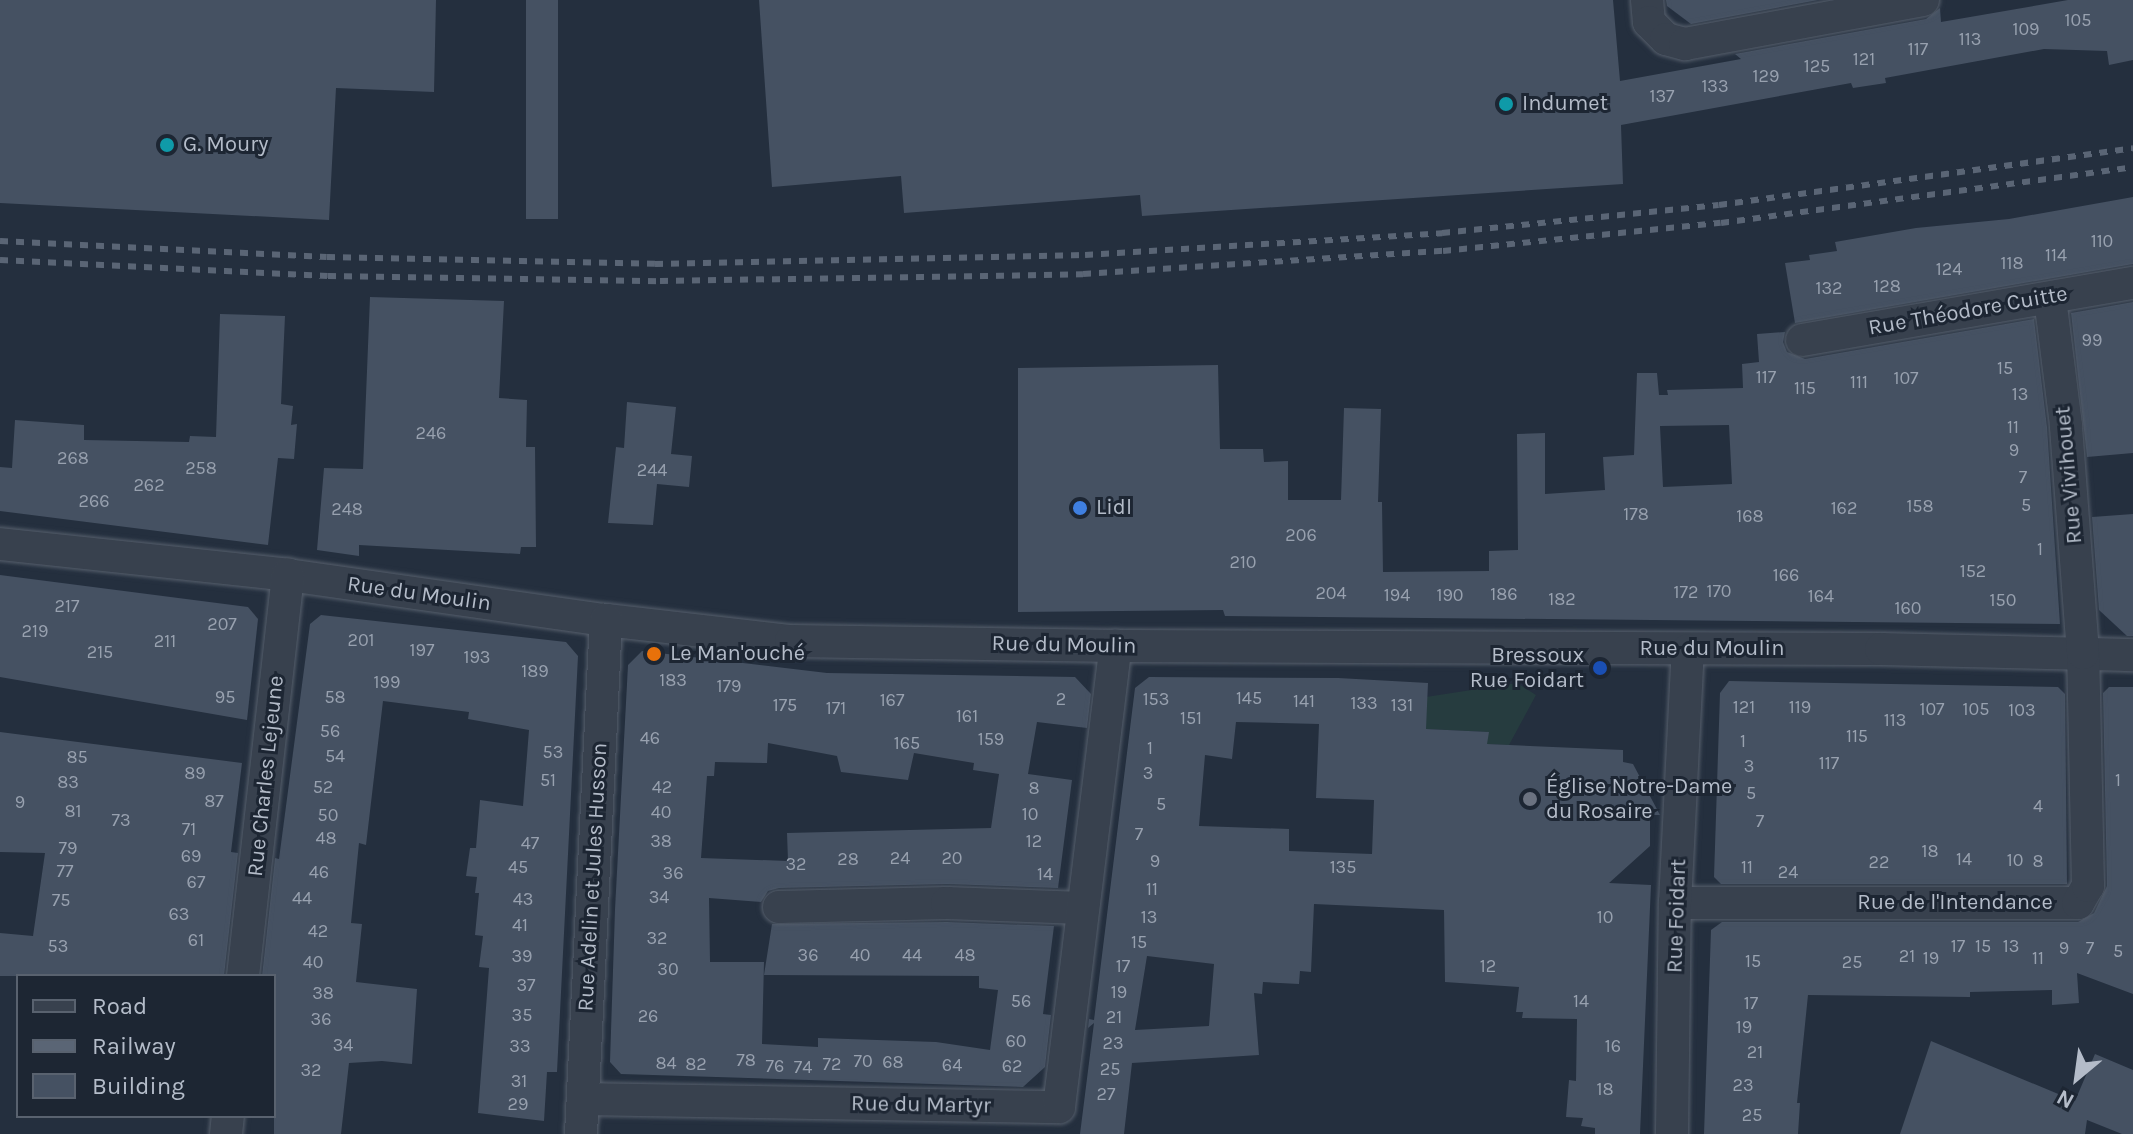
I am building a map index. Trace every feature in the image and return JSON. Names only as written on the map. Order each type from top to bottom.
[{"type":"street","points":[[1647,0],[1649,22],[1666,39],[1685,44],[1923,0]]},
{"type":"street","name":"Rue Théodore Cuitte","points":[[1802,340],[2133,283]]},
{"type":"street","name":"Rue Vivihouet","points":[[2050,298],[2066,425],[2083,653]]},
{"type":"street","name":"Rue du Moulin","points":[[0,544],[288,575],[606,620],[791,641],[1116,646],[1881,649],[2133,655]]},
{"type":"street","name":"Rue Charles Lejeune","points":[[243,974],[288,575]]},
{"type":"street","name":"Rue Adelin et Jules Husson","points":[[581,1134],[606,620]]},
{"type":"street","name":"Rue du Martyr","points":[[583,1099],[1059,1107],[1116,646]]},
{"type":"street","name":"Rue Foidart","points":[[1672,1134],[1675,903],[1688,650]]},
{"type":"street","name":"Rue de l'Intendance","points":[[1675,903],[2078,903],[2088,886],[2083,653]]},
{"type":"street","points":[[779,907],[947,903],[1082,908]]},
{"type":"green space","points":[[1517,683],[1536,695],[1509,745],[1486,744],[1488,732],[1426,729],[1426,697]]},
{"type":"building","name":"G. Moury","points":[[0,0],[436,0],[434,92],[336,88],[329,220],[0,203]]},
{"type":"building","points":[[526,0],[558,0],[558,219],[526,219]]},
{"type":"building","points":[[759,0],[1613,0],[1620,81],[1741,59],[1735,54],[1926,19],[1940,8],[1941,22],[2068,0],[2133,0],[2133,60],[2109,65],[2107,51],[2044,49],[1885,78],[1886,83],[1853,88],[1851,83],[1621,125],[1623,184],[1142,216],[1140,195],[904,213],[901,176],[772,187]]},
{"type":"building","points":[[1666,0],[1818,0],[1691,24],[1667,6]]},
{"type":"building","points":[[2133,197],[2133,264],[1795,323],[1785,263],[1810,260],[1809,255],[1837,251],[1835,242],[1916,228],[2009,219]]},
{"type":"building","points":[[370,297],[504,301],[499,398],[527,400],[526,447],[535,447],[536,547],[521,547],[520,554],[359,545],[359,556],[317,550],[324,468],[363,469]]},
{"type":"building","points":[[2133,302],[2133,453],[2087,457],[2071,313]]},
{"type":"building","points":[[220,314],[285,316],[281,404],[293,406],[291,425],[297,424],[294,459],[278,458],[268,545],[0,511],[0,467],[12,468],[15,420],[84,425],[84,440],[189,442],[190,436],[216,437]]},
{"type":"building","points":[[2034,319],[2047,427],[2060,624],[1225,616],[1223,610],[1018,612],[1018,368],[1218,365],[1220,449],[1263,449],[1264,462],[1288,461],[1288,500],[1341,500],[1344,408],[1381,409],[1378,502],[1382,502],[1383,572],[1489,571],[1489,551],[1518,550],[1517,434],[1545,433],[1545,494],[1605,490],[1603,457],[1634,455],[1637,373],[1657,373],[1659,395],[1668,395],[1667,390],[1743,388],[1742,364],[1759,362],[1757,334],[1785,332],[1783,342],[1787,352],[1805,359]],"holes":[[[1729,425],[1732,484],[1663,487],[1660,426]]]},
{"type":"building","points":[[627,402],[676,407],[671,454],[692,456],[689,487],[657,484],[653,525],[608,523],[616,447],[624,448]]},
{"type":"building","points":[[2133,514],[2133,636],[2127,636],[2099,610],[2092,517]]},
{"type":"building","points":[[0,575],[248,607],[258,619],[247,720],[0,677]]},
{"type":"building","points":[[321,615],[566,642],[578,656],[557,1072],[547,1072],[544,1121],[478,1113],[489,968],[479,967],[483,936],[475,935],[479,893],[475,893],[477,877],[466,876],[470,848],[476,848],[480,800],[523,806],[529,730],[468,719],[469,712],[383,701],[366,845],[359,843],[351,923],[362,924],[356,982],[417,989],[412,1064],[382,1061],[349,1063],[341,1134],[274,1134],[276,974],[262,974],[275,858],[279,859],[310,624]]},
{"type":"building","points":[[642,651],[827,673],[1075,677],[1091,694],[1087,728],[1037,722],[1028,774],[1072,780],[1058,888],[947,884],[779,888],[768,891],[761,902],[709,898],[710,962],[764,962],[762,1044],[818,1047],[818,1038],[936,1042],[990,1050],[998,990],[979,988],[979,976],[764,975],[772,924],[947,922],[1054,926],[1043,1014],[1051,1015],[1045,1067],[1023,1087],[621,1074],[610,1062],[628,665]],"holes":[[[768,743],[837,756],[841,772],[908,780],[914,753],[974,763],[973,770],[999,774],[991,828],[787,833],[788,861],[701,858],[707,776],[714,776],[715,762],[767,763]]]},
{"type":"building","points":[[1149,677],[1338,678],[1428,683],[1426,729],[1489,732],[1487,744],[1623,750],[1623,762],[1633,764],[1660,815],[1650,815],[1650,846],[1609,883],[1651,885],[1640,1134],[1595,1134],[1595,1128],[1581,1126],[1583,1118],[1566,1117],[1569,1080],[1576,1081],[1577,1019],[1522,1018],[1523,1012],[1516,1012],[1519,987],[1445,982],[1444,910],[1314,904],[1311,972],[1300,971],[1299,984],[1263,982],[1262,994],[1254,993],[1259,1055],[1132,1063],[1124,1134],[1080,1134],[1094,1023],[1088,1028],[1089,1019],[1094,1020],[1135,688]],"holes":[[[1236,722],[1319,724],[1316,798],[1374,800],[1372,854],[1289,851],[1289,829],[1199,826],[1205,755],[1232,759]],[[1147,956],[1214,964],[1209,1026],[1135,1030]]]},
{"type":"building","points":[[1729,681],[2058,687],[2065,694],[2067,884],[1721,884],[1714,877],[1720,693]]},
{"type":"building","points":[[2109,687],[2133,687],[2133,994],[2077,973],[2079,1003],[2052,1005],[2052,990],[1970,992],[1970,997],[1808,995],[1797,1103],[1800,1103],[1798,1134],[1704,1134],[1711,930],[1722,922],[2078,922],[2094,913],[2107,886],[2103,693]]},
{"type":"building","points":[[0,732],[242,763],[231,852],[238,853],[224,974],[0,976],[0,933],[33,936],[45,853],[0,852]]},
{"type":"building","points":[[1931,1041],[2075,1101],[2095,1054],[2133,1070],[2133,1134],[2122,1134],[2087,1120],[2085,1134],[1900,1134]]},
{"type":"railway","points":[[0,241],[327,257],[655,264],[1085,255],[1442,233],[1719,205],[2133,148]]},
{"type":"railway","points":[[0,260],[328,276],[660,281],[1083,274],[1443,251],[1721,223],[2133,167]]},
{"type":"place","name":"Indumet","points":[[1506,104]]},
{"type":"place","name":"G. Moury","points":[[167,145]]},
{"type":"place","name":"Lidl","points":[[1080,508]]},
{"type":"place","name":"Le Man'ouché","points":[[654,654]]},
{"type":"place","name":"Bressoux Rue Foidart","points":[[1600,668]]},
{"type":"place","name":"Église Notre-Dame du Rosaire","points":[[1530,799]]}]
